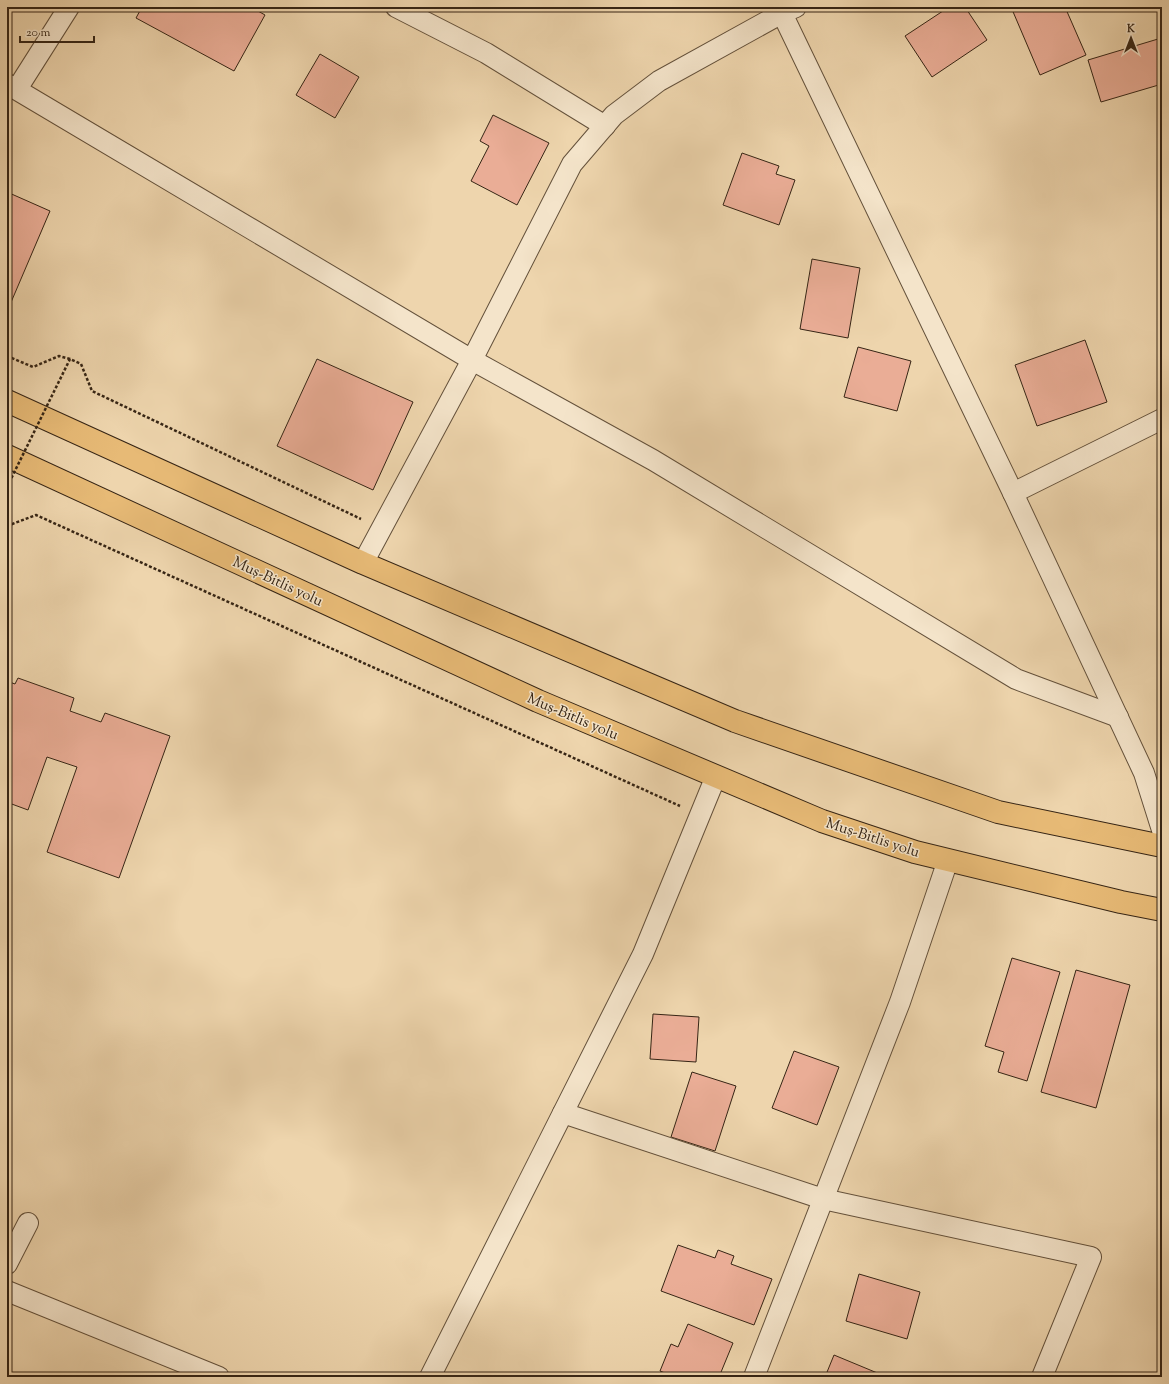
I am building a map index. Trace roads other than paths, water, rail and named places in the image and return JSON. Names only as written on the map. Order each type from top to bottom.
[{"type":"highway","points":[[7,400],[363,563],[743,723],[998,812],[1162,846]]},
{"type":"highway","name":"Muş-Bitlis yolu","points":[[7,456],[538,701],[822,821],[915,852],[1121,902],[1162,910]]},
{"type":"street","points":[[68,7],[12,86],[472,360],[653,460],[1016,679],[1118,717]]},
{"type":"street","points":[[396,7],[486,53],[605,126]]},
{"type":"street","points":[[363,563],[472,360],[572,164],[614,115],[659,81],[786,9],[1144,773],[1162,830]]},
{"type":"street","points":[[1013,493],[1162,419]]},
{"type":"street","points":[[430,1377],[643,954],[716,776]]},
{"type":"street","points":[[754,1377],[900,1002],[948,860]]},
{"type":"street","points":[[563,1113],[823,1200],[1091,1256],[1042,1377]]},
{"type":"street","points":[[7,1264],[28,1223]]},
{"type":"street","points":[[7,1291],[219,1377]]}]
